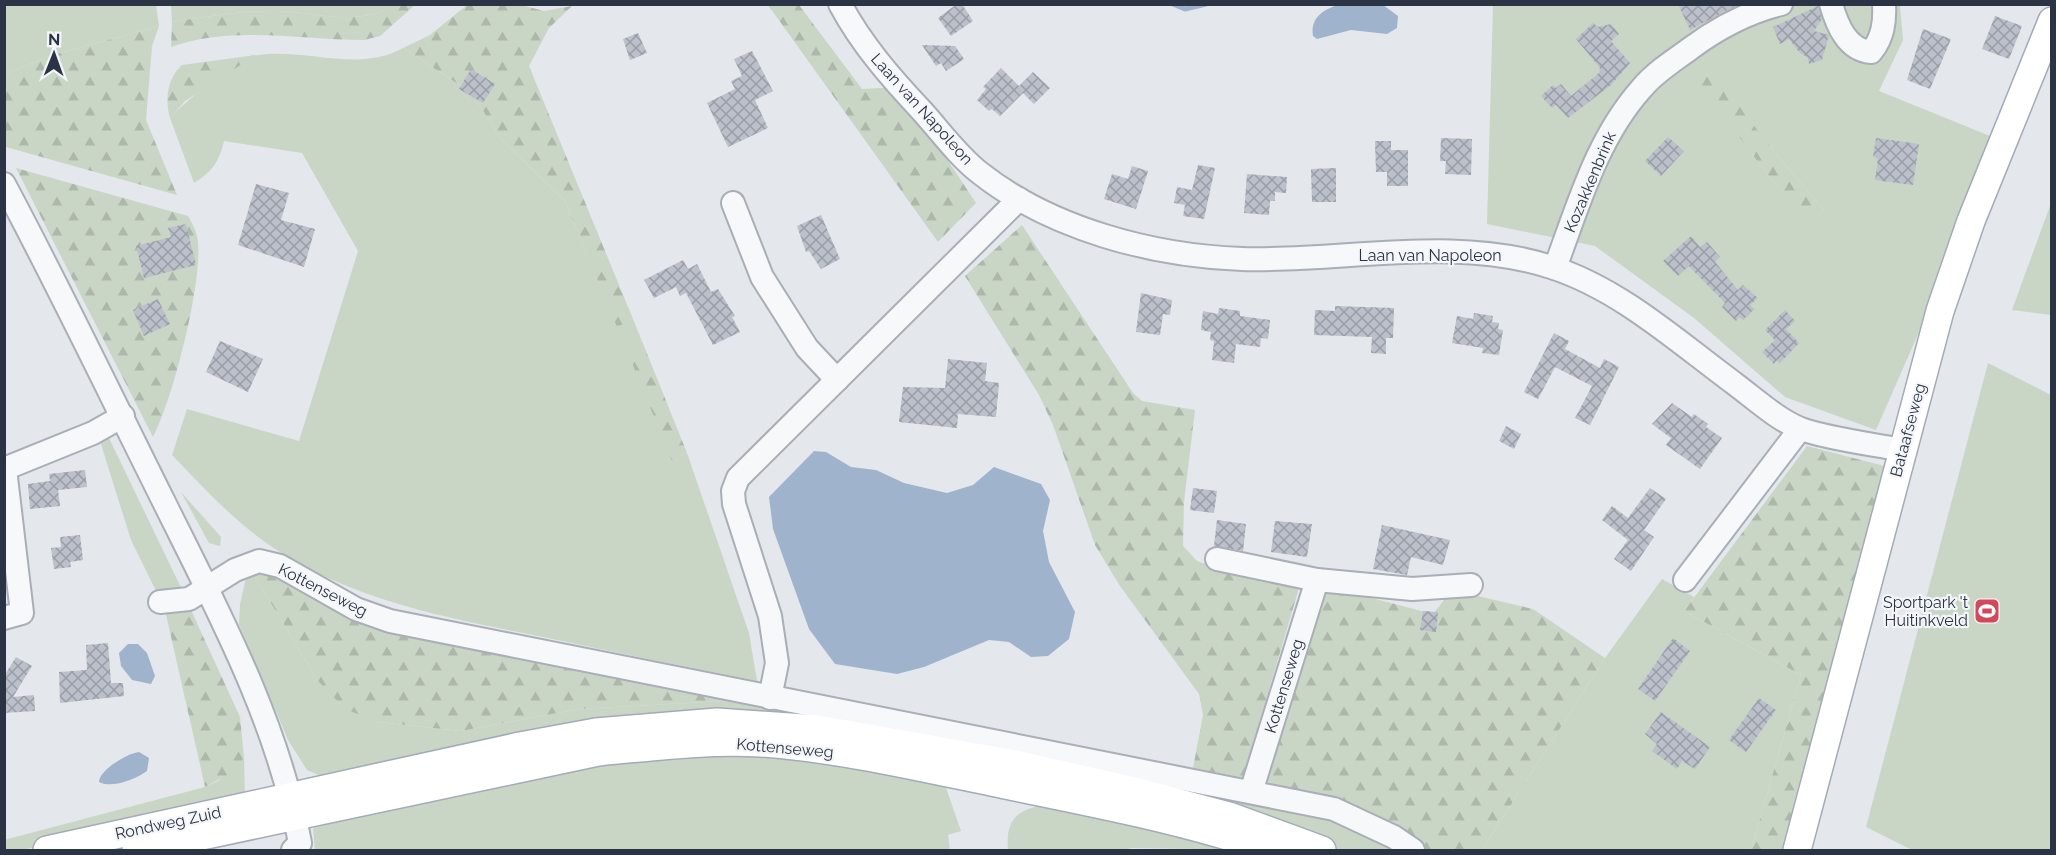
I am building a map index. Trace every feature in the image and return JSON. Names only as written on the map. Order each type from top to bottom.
[{"type":"main road","name":"Bataafseweg","points":[[1797,850],[1902,450],[1944,300],[1971,221],[2052,21]]},
{"type":"main road","name":"Kottenseweg","points":[[293,806],[596,732],[717,722],[818,729],[1007,756],[1229,816],[1322,850]]},
{"type":"main road","name":"Kottenseweg","points":[[293,806],[598,752],[667,746],[758,743],[817,748],[1140,812],[1218,832],[1271,850]]},
{"type":"main road","name":"Rondweg Zuid","points":[[47,850],[293,806]]},
{"type":"main road","name":"Rondweg Zuid","points":[[136,850],[293,806]]},
{"type":"street","name":"Laan van Napoleon","points":[[840,4],[864,43],[897,84],[979,172],[1019,199],[1070,223],[1187,254],[1243,259],[1465,252],[1516,256],[1555,268],[1621,301],[1763,405],[1800,429],[1902,450]]},
{"type":"street","name":"Kozakkenbrink","points":[[1555,268],[1594,164],[1615,124],[1642,87],[1701,40],[1734,21],[1781,4]]},
{"type":"street","points":[[1831,4],[1852,46],[1861,51],[1871,52],[1878,44],[1885,22],[1884,4]]},
{"type":"street","points":[[4,184],[123,416],[207,589],[257,699],[293,806],[300,843],[293,850]]},
{"type":"street","points":[[770,698],[777,663],[770,616],[737,518],[733,491],[746,468],[1019,199]]},
{"type":"street","points":[[734,203],[762,277],[807,348],[837,380]]},
{"type":"street","points":[[13,616],[5,469],[93,434],[123,416]]},
{"type":"street","points":[[1685,580],[1800,429]]},
{"type":"street","points":[[1217,559],[1317,580],[1412,589],[1471,585]]},
{"type":"street","name":"Kottenseweg","points":[[207,589],[235,570],[259,561],[280,566],[356,609],[390,621],[770,698],[1007,756],[1251,792],[1334,809],[1394,837],[1413,850]]},
{"type":"street","name":"Kottenseweg","points":[[1251,792],[1317,580]]},
{"type":"street","points":[[160,602],[189,599],[207,589]]},
{"type":"green space","points":[[387,4],[415,5],[380,36],[364,40],[242,35],[194,40],[171,47],[172,22],[266,11],[359,17],[384,10]]},
{"type":"green space","points":[[5,5],[156,5],[159,26],[49,56],[5,74]]},
{"type":"green space","points":[[171,5],[387,5],[384,10],[359,17],[266,11],[172,22]]},
{"type":"green space","points":[[467,5],[521,5],[544,11],[572,6],[549,28],[529,66],[633,319],[617,327],[565,201],[500,138],[480,106],[464,88],[403,48],[430,35]]},
{"type":"green space","points":[[768,5],[799,5],[862,89],[899,87],[976,203],[938,242]]},
{"type":"green space","points":[[1493,5],[1900,5],[1903,40],[1879,91],[1990,136],[1919,332],[1876,430],[1785,397],[1694,318],[1595,246],[1487,224]],"holes":[[[1694,76],[1771,148],[1824,210],[1812,222],[1771,179]]]},
{"type":"green space","points":[[159,26],[152,46],[146,120],[177,195],[6,147],[5,74],[49,56]]},
{"type":"green space","points":[[403,48],[464,88],[480,106],[500,138],[565,201],[617,326],[633,319],[642,341],[627,349],[672,460],[687,453],[749,633],[757,681],[441,615],[374,596],[342,584],[280,552],[250,531],[172,455],[187,409],[299,441],[358,251],[302,153],[224,141],[214,166],[194,183],[170,118],[212,82],[238,64],[258,55],[295,54],[369,59]]},
{"type":"green space","points":[[256,55],[185,101],[170,118],[168,90],[173,77],[182,65]]},
{"type":"green space","points":[[1708,65],[1771,148],[1824,210],[1812,223],[1771,179],[1693,76]]},
{"type":"green space","points":[[16,168],[188,216],[192,222],[197,238],[198,261],[191,313],[169,397],[153,437]]},
{"type":"green space","points":[[2051,203],[2051,315],[2012,310]]},
{"type":"green space","points":[[1022,225],[1133,393],[1142,401],[1195,410],[1184,502],[1183,546],[1197,561],[1213,567],[1299,588],[1243,778],[1193,768],[1203,715],[1199,694],[1120,586],[1095,545],[1053,425],[1039,395],[965,276]]},
{"type":"green space","points":[[642,341],[687,453],[672,461],[626,348]]},
{"type":"green space","name":"Sportpark 't Huitinkveld","points":[[1988,363],[2051,395],[2051,850],[1912,850],[1866,827]]},
{"type":"green space","points":[[109,438],[185,596],[161,601],[131,540],[100,441]]},
{"type":"green space","points":[[1807,446],[1888,467],[1785,850],[1751,850],[1801,675],[1684,611]]},
{"type":"green space","points":[[181,492],[221,537],[220,546],[209,543]]},
{"type":"green space","points":[[256,570],[401,631],[618,678],[743,700],[579,709],[461,731],[378,722],[345,709],[318,681],[252,572]]},
{"type":"green space","points":[[252,572],[318,681],[378,722],[461,731],[579,709],[743,700],[824,718],[823,723],[326,778],[307,770],[288,740],[239,624],[240,604],[247,574]]},
{"type":"green space","points":[[1662,579],[1694,597],[1684,611],[1801,675],[1751,850],[1482,850],[1605,658]]},
{"type":"green space","points":[[1326,586],[1433,614],[1452,590],[1533,609],[1605,658],[1482,850],[1424,850],[1264,788]]},
{"type":"green space","points":[[165,610],[191,610],[240,717],[244,758],[229,774],[205,787]]},
{"type":"green space","points":[[674,756],[763,756],[829,764],[930,783],[946,788],[961,831],[948,835],[950,850],[315,850],[313,828],[334,822],[583,767]]},
{"type":"green space","points":[[244,758],[245,800],[22,850],[5,850],[4,840],[205,787],[218,781]]},
{"type":"green space","points":[[1171,791],[1264,805],[1343,822],[1395,850],[1335,850],[1282,828]]},
{"type":"green space","points":[[1048,805],[1257,850],[1132,848],[1122,850],[1008,850],[1009,830],[1016,817],[1029,809]]},
{"type":"water","points":[[1341,4],[1383,5],[1398,16],[1397,28],[1387,34],[1351,30],[1317,39],[1313,36],[1316,19],[1329,8]]},
{"type":"water","points":[[814,451],[826,452],[851,467],[876,470],[904,483],[947,493],[973,485],[994,467],[1041,484],[1050,500],[1043,531],[1049,562],[1075,612],[1069,639],[1048,656],[1031,657],[1009,642],[989,640],[924,667],[897,674],[835,664],[809,629],[773,529],[769,497]]},
{"type":"water","points":[[128,644],[138,644],[147,653],[155,676],[151,684],[132,680],[121,666],[119,653]]},
{"type":"water","points":[[139,752],[149,758],[147,771],[117,784],[99,782],[104,772],[115,763],[128,755]]},
{"type":"building","points":[[957,4],[962,4],[973,21],[951,36],[938,18]]},
{"type":"building","points":[[1678,4],[1739,4],[1690,30]]},
{"type":"building","points":[[1818,6],[1822,19],[1814,31],[1829,35],[1822,60],[1809,64],[1808,58],[1799,52],[1789,39],[1780,44],[1773,27]]},
{"type":"building","points":[[1995,16],[2022,26],[2009,59],[1982,49]]},
{"type":"building","points":[[1593,23],[1598,27],[1611,24],[1619,34],[1611,41],[1630,63],[1611,85],[1568,118],[1556,105],[1552,108],[1541,96],[1553,85],[1556,88],[1561,84],[1571,96],[1599,73],[1600,68],[1576,39]]},
{"type":"building","points":[[1923,29],[1951,39],[1930,89],[1907,80]]},
{"type":"building","points":[[638,33],[647,53],[630,60],[623,39]]},
{"type":"building","points":[[922,45],[955,46],[964,59],[946,71],[941,63],[936,66]]},
{"type":"building","points":[[752,51],[773,91],[755,100],[768,128],[728,147],[707,103],[735,89],[731,81],[742,76],[734,59]]},
{"type":"building","points":[[1001,68],[1019,86],[1033,72],[1050,88],[1034,104],[1023,93],[1000,116],[992,109],[989,111],[977,100],[986,89],[983,87]]},
{"type":"building","points":[[471,69],[495,84],[483,103],[459,89]]},
{"type":"building","points":[[1668,137],[1684,151],[1661,176],[1645,161]]},
{"type":"building","points":[[1441,138],[1472,139],[1471,175],[1445,174],[1446,161],[1440,161]]},
{"type":"building","points":[[1876,138],[1919,144],[1913,185],[1875,180],[1878,159],[1873,156]]},
{"type":"building","points":[[1375,141],[1391,141],[1391,150],[1408,150],[1408,186],[1387,186],[1387,172],[1376,172]]},
{"type":"building","points":[[1198,165],[1215,168],[1204,219],[1183,216],[1185,205],[1174,203],[1177,187],[1192,190]]},
{"type":"building","points":[[1132,166],[1148,171],[1136,209],[1104,199],[1112,174],[1128,179]]},
{"type":"building","points":[[1336,168],[1336,202],[1312,202],[1311,169]]},
{"type":"building","points":[[1247,174],[1287,177],[1286,193],[1275,192],[1275,201],[1270,201],[1269,215],[1244,213]]},
{"type":"building","points":[[256,184],[289,193],[281,220],[315,229],[304,267],[238,245]]},
{"type":"building","points":[[821,215],[840,259],[821,269],[809,251],[806,252],[797,226]]},
{"type":"building","points":[[186,224],[196,265],[144,278],[136,246],[171,237],[168,228]]},
{"type":"building","points":[[1691,236],[1700,247],[1707,242],[1720,257],[1715,262],[1738,290],[1743,285],[1758,298],[1750,305],[1754,309],[1743,320],[1739,317],[1736,321],[1722,307],[1725,303],[1689,266],[1678,276],[1663,261]]},
{"type":"building","points":[[683,260],[688,269],[697,264],[711,292],[718,289],[735,316],[732,317],[740,332],[713,345],[686,293],[680,296],[676,287],[654,298],[644,280]]},
{"type":"building","points":[[1141,293],[1172,300],[1170,315],[1163,314],[1160,335],[1136,332]]},
{"type":"building","points":[[158,299],[170,324],[144,336],[133,310]]},
{"type":"building","points":[[1335,306],[1394,308],[1393,338],[1386,338],[1386,354],[1371,353],[1372,337],[1314,335],[1315,310],[1335,311]]},
{"type":"building","points":[[1219,308],[1240,311],[1240,316],[1270,320],[1268,339],[1261,338],[1260,347],[1236,344],[1234,363],[1212,360],[1214,341],[1210,340],[1211,332],[1201,330],[1203,311],[1218,314]]},
{"type":"building","points":[[1785,310],[1795,321],[1786,329],[1799,343],[1780,363],[1777,360],[1774,364],[1762,352],[1775,340],[1765,330]]},
{"type":"building","points":[[1474,313],[1493,316],[1492,322],[1499,323],[1498,329],[1503,330],[1499,355],[1482,353],[1483,348],[1452,343],[1457,316],[1473,319]]},
{"type":"building","points":[[1554,333],[1569,341],[1565,349],[1600,368],[1604,359],[1619,367],[1590,425],[1575,418],[1592,386],[1555,367],[1538,399],[1524,392]]},
{"type":"building","points":[[220,341],[263,359],[248,392],[206,372]]},
{"type":"building","points":[[948,359],[987,363],[985,381],[999,383],[996,417],[958,414],[957,428],[899,422],[903,387],[945,388]]},
{"type":"building","points":[[1672,403],[1692,417],[1694,414],[1708,424],[1706,427],[1722,438],[1700,469],[1666,445],[1671,438],[1652,424]]},
{"type":"building","points":[[1506,426],[1521,434],[1514,449],[1499,441]]},
{"type":"building","points":[[85,470],[87,487],[58,490],[60,506],[30,509],[28,484],[50,481],[49,474]]},
{"type":"building","points":[[1193,488],[1217,491],[1214,513],[1190,510]]},
{"type":"building","points":[[1650,488],[1666,499],[1644,530],[1654,537],[1631,571],[1614,559],[1628,540],[1602,520],[1612,506],[1628,518]]},
{"type":"building","points":[[1217,520],[1246,524],[1243,551],[1214,546]]},
{"type":"building","points":[[1275,521],[1312,524],[1307,557],[1271,552]]},
{"type":"building","points":[[1382,525],[1450,540],[1443,565],[1411,557],[1407,575],[1373,569]]},
{"type":"building","points":[[80,535],[83,560],[70,562],[71,567],[54,569],[51,548],[61,547],[60,537]]},
{"type":"building","points":[[1423,611],[1438,612],[1436,632],[1420,630]]},
{"type":"building","points":[[1673,638],[1690,651],[1655,701],[1638,689]]},
{"type":"building","points":[[108,643],[111,683],[123,683],[124,696],[60,703],[59,672],[87,670],[86,645]]},
{"type":"building","points":[[16,657],[32,666],[13,697],[34,695],[35,711],[4,713],[4,676]]},
{"type":"building","points":[[1759,698],[1776,710],[1746,752],[1729,740]]},
{"type":"building","points":[[1661,712],[1710,747],[1695,769],[1682,761],[1677,769],[1652,751],[1657,744],[1645,734]]},
{"type":"waterway","points":[[1173,4],[1185,9],[1206,4]]},
{"type":"place","name":"Sportpark 't Huitinkveld","points":[[1987,611]]}]
